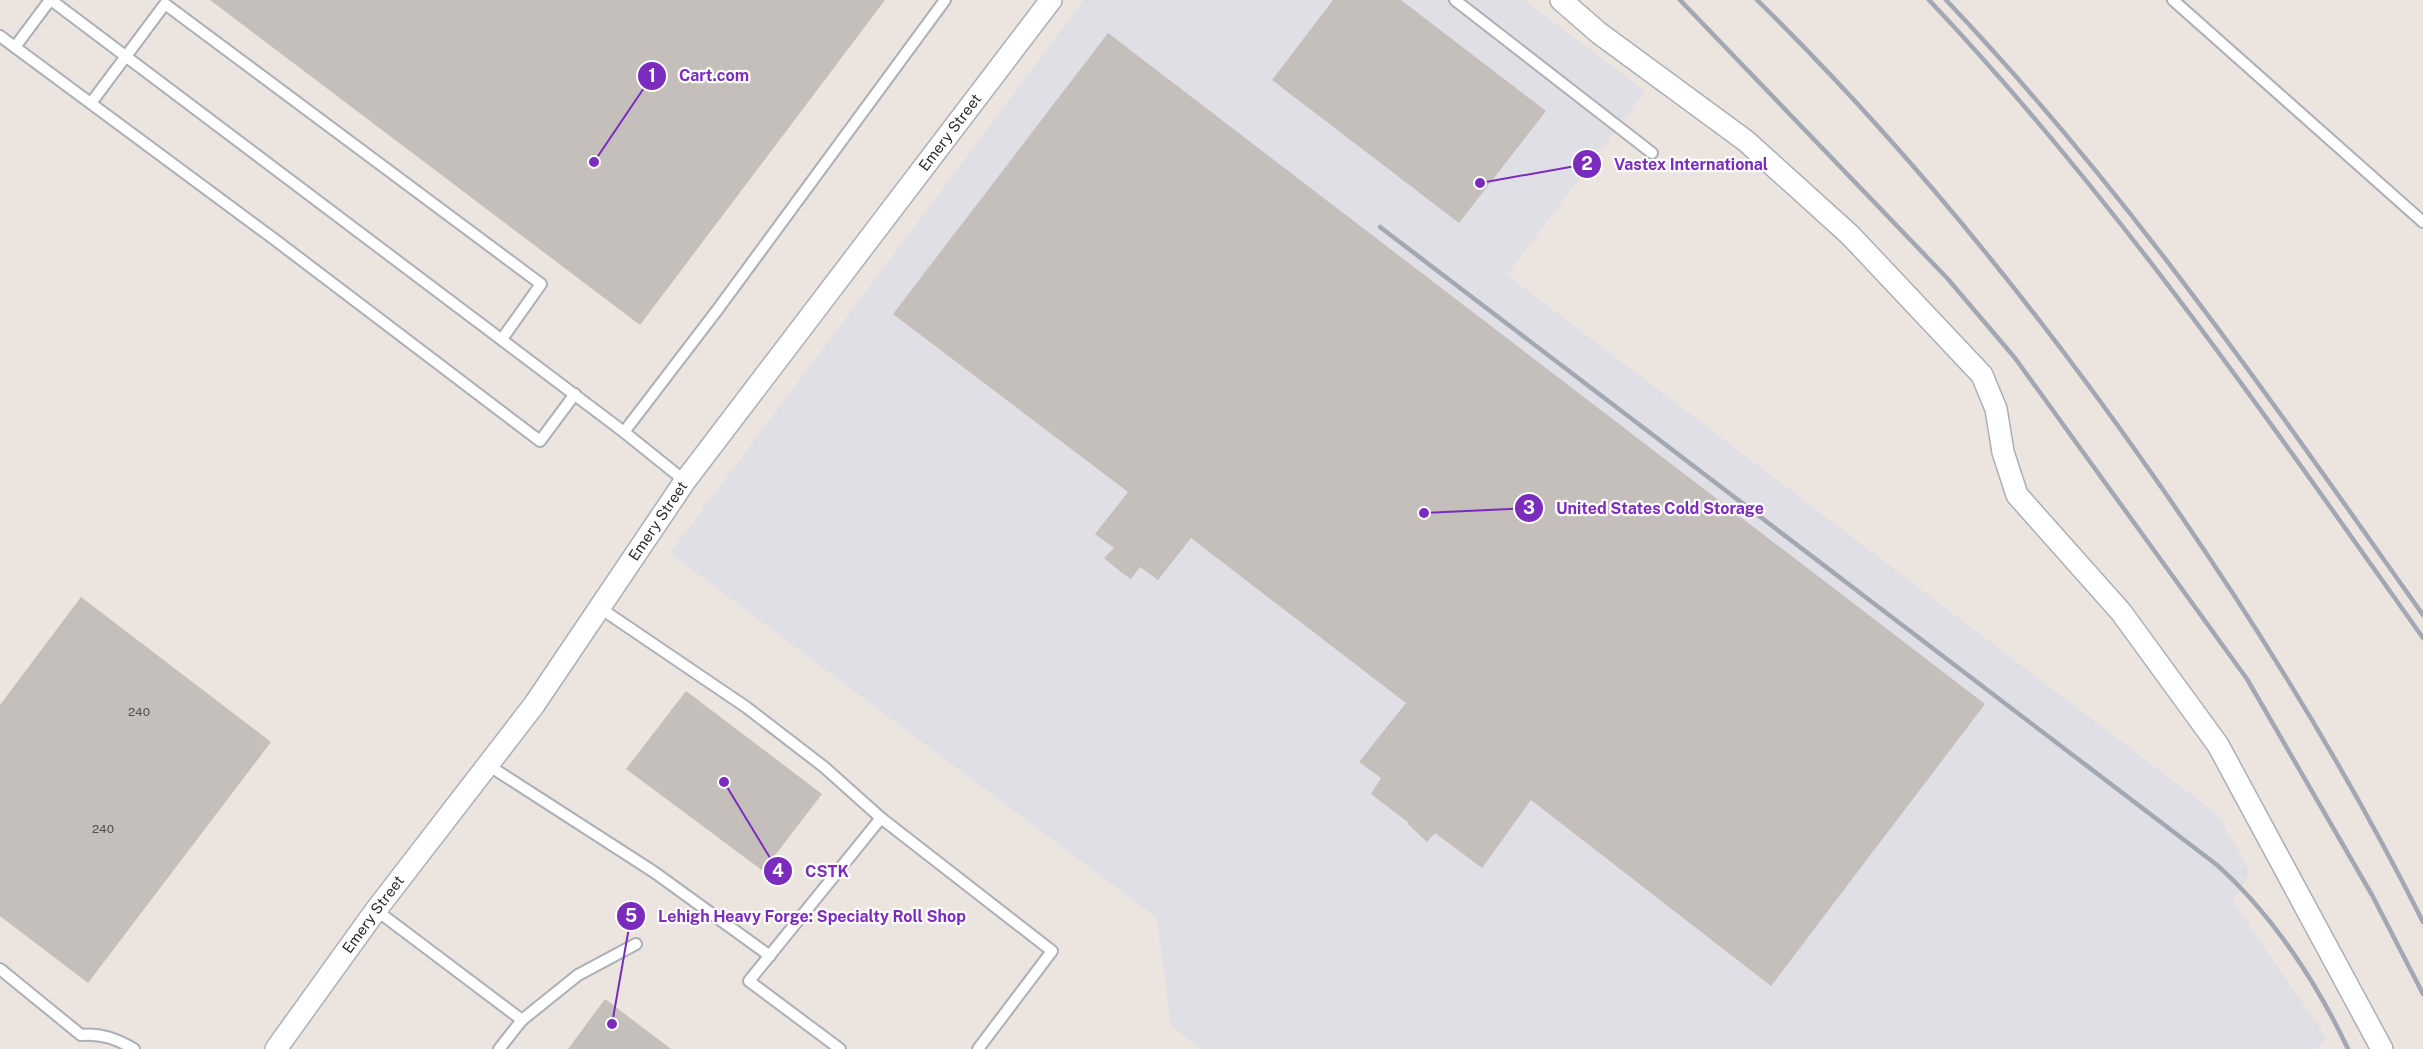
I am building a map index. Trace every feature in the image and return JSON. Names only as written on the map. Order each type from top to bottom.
[{"type":"street","name":"Emery Street","points":[[276,1049],[376,910],[534,705],[685,482],[1051,0]]},
{"type":"street","points":[[1561,0],[1599,33],[1746,141],[1850,235],[1982,375],[1996,409],[2003,452],[2017,495],[2121,612],[2218,745],[2382,1049]]},
{"type":"lane","points":[[15,47],[51,0],[575,394],[685,482]]},
{"type":"lane","points":[[624,432],[718,309],[945,0]]},
{"type":"lane","points":[[1455,0],[1652,153]]},
{"type":"lane","points":[[2173,0],[2423,222]]},
{"type":"lane","points":[[91,104],[165,4],[541,284],[502,339]]},
{"type":"lane","points":[[0,36],[284,246],[540,441],[575,394]]},
{"type":"lane","points":[[600,608],[746,707],[824,767],[880,818],[1052,951],[978,1049]]},
{"type":"lane","points":[[488,765],[654,872],[770,956]]},
{"type":"lane","points":[[840,1049],[749,981],[880,818]]},
{"type":"lane","points":[[376,910],[522,1020]]},
{"type":"lane","points":[[499,1049],[522,1020],[578,975],[636,944]]},
{"type":"lane","points":[[0,969],[81,1035],[93,1034],[118,1039],[134,1049]]},
{"type":"shaded area","points":[[1084,0],[1524,0],[1645,91],[1507,275],[2218,815],[2250,872],[2233,902],[2326,1037],[2317,1049],[1201,1049],[1171,1026],[1157,918],[670,553]]},
{"type":"building","points":[[210,0],[885,0],[640,325]]},
{"type":"building","points":[[1333,0],[1401,0],[1546,111],[1459,223],[1272,80]]},
{"type":"building","points":[[1108,33],[1985,704],[1771,986],[1531,800],[1482,868],[1435,833],[1427,842],[1409,823],[1371,794],[1381,778],[1359,762],[1406,703],[1191,538],[1158,580],[1140,567],[1131,579],[1122,573],[1104,558],[1114,548],[1095,534],[1128,492],[893,314]]},
{"type":"building","points":[[81,597],[271,742],[88,983],[0,916],[0,705]]},
{"type":"building","points":[[686,691],[822,794],[763,871],[626,769]]},
{"type":"building","points":[[605,999],[671,1049],[568,1049]]},
{"type":"railway","points":[[1680,0],[1947,278],[2015,358],[2247,679],[2372,895],[2423,994]]},
{"type":"railway","points":[[1757,0],[1864,110],[1915,168],[2013,286],[2106,409],[2224,580],[2295,691],[2361,805],[2423,922]]},
{"type":"railway","points":[[1929,0],[2062,151],[2187,310],[2423,638]]},
{"type":"railway","points":[[1946,0],[2075,146],[2196,299],[2423,615]]},
{"type":"railway","points":[[1380,227],[2217,865],[2256,905],[2292,951],[2322,999],[2348,1049]]},
{"type":"place","name":"Cart.com","points":[[594,162]]},
{"type":"place","name":"Vastex International","points":[[1480,183]]},
{"type":"place","name":"United States Cold Storage","points":[[1424,513]]},
{"type":"place","name":"CSTK","points":[[724,782]]},
{"type":"place","name":"Lehigh Heavy Forge: Specialty Roll Shop","points":[[612,1024]]}]
